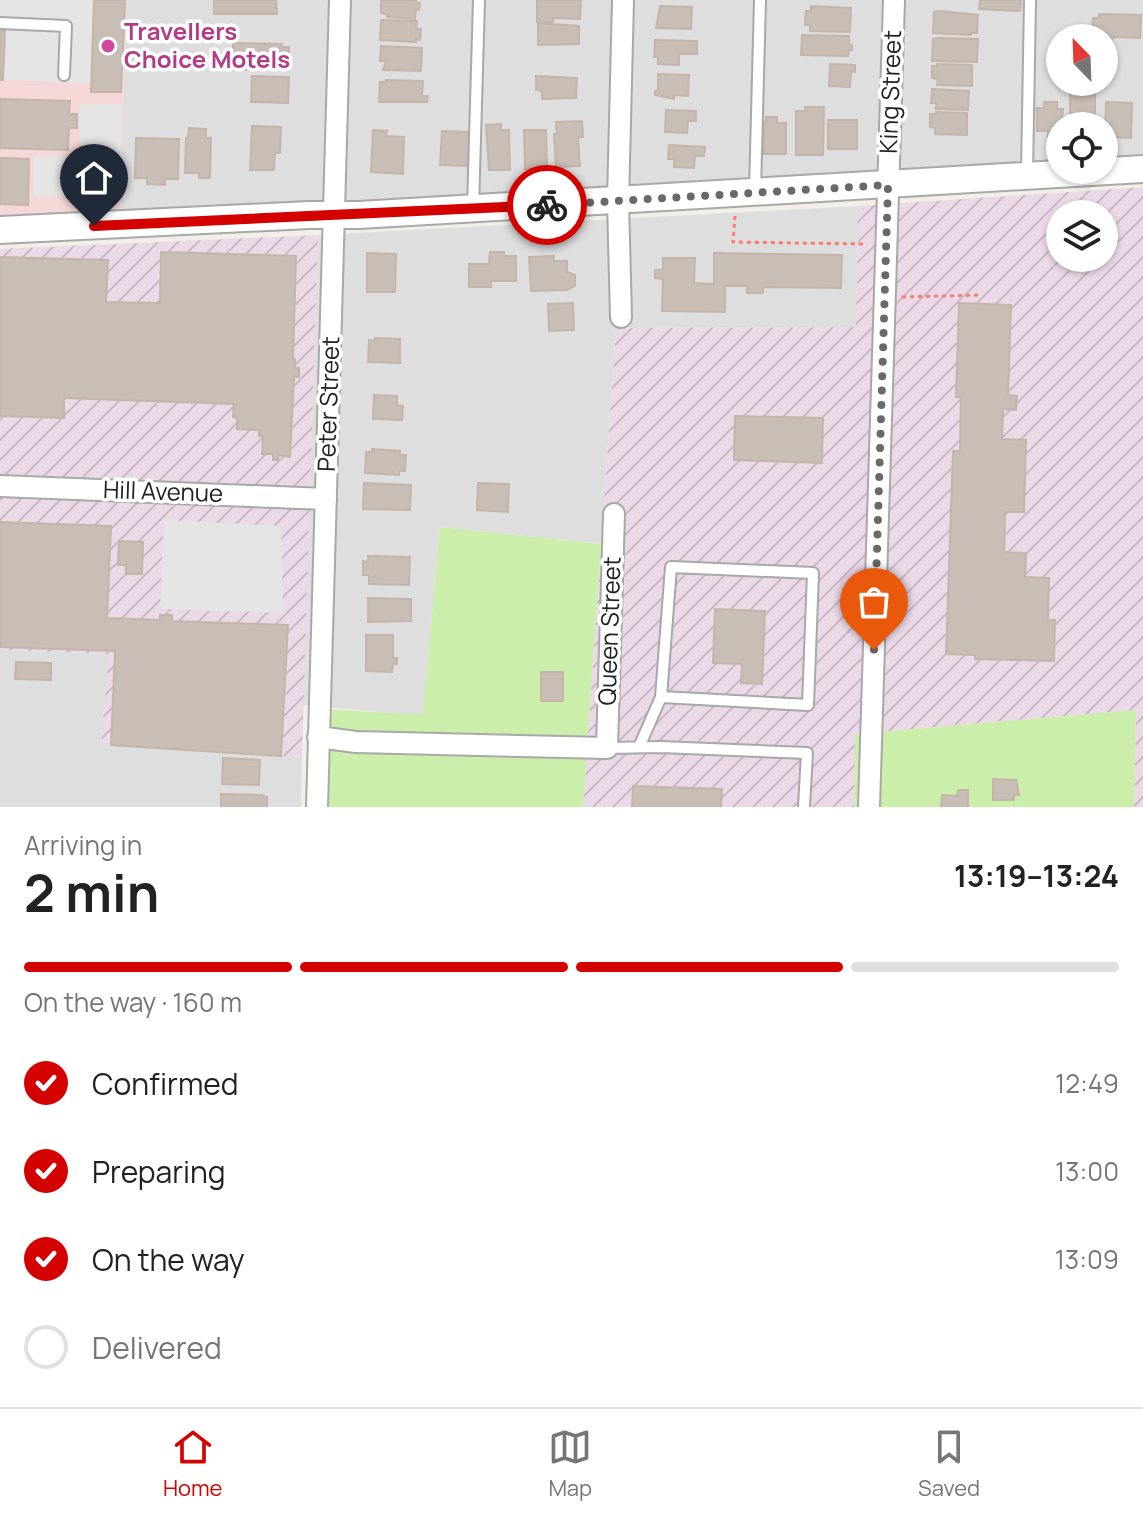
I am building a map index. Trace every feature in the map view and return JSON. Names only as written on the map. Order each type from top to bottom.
[{"type":"street","name":"Peter Street","points":[[317,807],[340,0]]},
{"type":"street","points":[[621,317],[618,201],[623,0]]},
{"type":"street","name":"King Street","points":[[869,807],[894,0]]},
{"type":"street","points":[[0,230],[309,215],[334,217],[1143,169]]},
{"type":"street","name":"Hill Avenue","points":[[0,486],[326,499]]},
{"type":"street","name":"Queen Street","points":[[607,748],[614,514]]},
{"type":"street","points":[[318,737],[356,742],[607,748]]},
{"type":"lane","points":[[473,209],[479,0]]},
{"type":"lane","points":[[745,194],[760,0]]},
{"type":"lane","points":[[1027,176],[1030,0]]},
{"type":"lane","points":[[0,23],[66,26],[64,75]]},
{"type":"lane","points":[[639,747],[661,697],[671,567],[813,573],[808,705],[661,697]]},
{"type":"lane","points":[[607,748],[807,753],[804,807]]},
{"type":"path","points":[[745,194],[733,242],[864,244]]},
{"type":"path","points":[[885,297],[982,295]]},
{"type":"shaded area","points":[[0,0],[125,0],[121,214],[0,221]]},
{"type":"shaded area","points":[[0,0],[93,0],[90,83],[3,80],[5,32],[0,31]]},
{"type":"shaded area","points":[[125,0],[1143,0],[1143,157],[1118,158],[1118,112],[1046,112],[1046,162],[582,192],[121,214]]},
{"type":"shaded area","points":[[79,104],[121,104],[121,194],[33,197],[33,156],[80,157]]},
{"type":"shaded area","points":[[1143,187],[1143,807],[1134,807],[1136,710],[856,734],[854,807],[583,807],[616,328],[856,327],[858,206]]},
{"type":"shaded area","points":[[858,206],[857,327],[616,328],[601,544],[440,527],[423,716],[303,705],[318,235]]},
{"type":"shaded area","points":[[318,235],[302,757],[101,744],[109,654],[0,650],[0,249]]},
{"type":"shaded area","points":[[164,520],[281,526],[283,613],[160,609]]},
{"type":"shaded area","points":[[0,650],[110,654],[102,744],[302,757],[301,807],[0,807]]},
{"type":"green space","points":[[440,527],[601,544],[583,807],[322,807],[325,709],[423,715]]},
{"type":"green space","points":[[1136,710],[1134,807],[854,807],[855,734]]},
{"type":"building","name":"Travellers Choice Motels","points":[[94,0],[125,0],[121,92],[91,92]]},
{"type":"building","points":[[214,0],[276,0],[277,14],[214,14]]},
{"type":"building","points":[[381,0],[416,0],[420,3],[419,10],[416,9],[415,19],[387,17],[387,14],[381,13]]},
{"type":"building","points":[[537,0],[581,0],[580,19],[553,18],[553,22],[537,22]]},
{"type":"building","points":[[980,0],[1021,0],[1020,11],[979,9]]},
{"type":"building","points":[[660,6],[692,7],[691,29],[656,28]]},
{"type":"building","points":[[811,6],[851,8],[850,32],[810,31],[810,25],[805,25],[806,11],[811,11]]},
{"type":"building","points":[[934,12],[978,15],[977,33],[933,33]]},
{"type":"building","points":[[1099,14],[1141,15],[1140,38],[1118,37],[1118,24],[1093,24],[1093,18],[1099,18]]},
{"type":"building","points":[[381,20],[417,21],[416,28],[421,29],[420,40],[380,40]]},
{"type":"building","points":[[538,23],[579,26],[579,44],[538,45]]},
{"type":"building","points":[[0,31],[5,31],[3,80],[0,80]]},
{"type":"building","points":[[802,35],[849,36],[852,50],[849,50],[848,56],[801,55]]},
{"type":"building","points":[[933,39],[978,39],[977,62],[932,61]]},
{"type":"building","points":[[655,40],[697,41],[697,54],[679,54],[679,65],[658,64],[658,57],[654,57]]},
{"type":"building","points":[[233,43],[282,44],[282,47],[289,47],[289,68],[232,70]]},
{"type":"building","points":[[381,46],[422,48],[421,71],[383,70],[386,61],[380,61]]},
{"type":"building","points":[[830,64],[855,65],[855,72],[851,71],[850,87],[829,86]]},
{"type":"building","points":[[972,65],[972,86],[937,85],[938,79],[932,78],[932,66]]},
{"type":"building","points":[[658,74],[689,75],[688,96],[674,95],[674,99],[655,95],[658,91]]},
{"type":"building","points":[[252,76],[289,77],[288,103],[251,102]]},
{"type":"building","points":[[536,76],[577,78],[576,98],[542,99],[542,91],[536,90]]},
{"type":"building","points":[[423,81],[422,96],[428,96],[427,102],[379,102],[380,82]]},
{"type":"building","points":[[932,89],[969,91],[968,110],[936,109],[936,103],[931,103]]},
{"type":"building","points":[[1070,96],[1095,96],[1095,112],[1070,112]]},
{"type":"building","points":[[0,99],[70,101],[69,114],[77,114],[77,128],[69,128],[68,150],[0,148]]},
{"type":"building","points":[[1044,102],[1057,102],[1057,109],[1063,109],[1063,112],[1046,112],[1046,131],[1037,131],[1037,108],[1044,108]]},
{"type":"building","points":[[1106,102],[1132,103],[1131,138],[1118,137],[1118,112],[1106,112]]},
{"type":"building","points":[[805,107],[824,107],[823,155],[796,155],[796,111],[805,111]]},
{"type":"building","points":[[666,110],[696,111],[696,121],[688,121],[687,133],[665,132]]},
{"type":"building","points":[[967,113],[967,135],[935,134],[935,128],[930,127],[930,114]]},
{"type":"building","points":[[766,117],[777,117],[777,123],[786,123],[786,154],[764,154]]},
{"type":"building","points":[[828,120],[857,120],[857,149],[828,149]]},
{"type":"building","points":[[582,121],[583,137],[578,137],[580,166],[556,167],[556,122]]},
{"type":"building","points":[[501,124],[501,130],[509,130],[510,170],[489,170],[486,125]]},
{"type":"building","points":[[252,126],[281,127],[280,153],[275,153],[274,170],[250,170]]},
{"type":"building","points":[[189,128],[206,129],[206,138],[211,138],[210,178],[199,178],[199,173],[185,173]]},
{"type":"building","points":[[373,130],[387,131],[386,136],[404,137],[403,174],[371,172]]},
{"type":"building","points":[[524,130],[546,130],[547,168],[525,169]]},
{"type":"building","points":[[442,131],[470,132],[468,166],[440,165]]},
{"type":"building","points":[[136,138],[179,139],[178,179],[165,179],[165,185],[147,184],[147,178],[135,178]]},
{"type":"building","points":[[669,145],[705,147],[704,156],[695,156],[694,168],[674,167],[674,159],[668,159]]},
{"type":"building","points":[[0,158],[29,159],[28,205],[0,204]]},
{"type":"building","points":[[161,252],[296,256],[293,359],[295,368],[299,368],[299,377],[294,377],[290,457],[278,455],[278,460],[273,460],[273,454],[262,454],[263,436],[259,436],[259,430],[237,429],[237,418],[233,417],[234,404],[64,398],[64,418],[0,416],[0,257],[108,260],[106,302],[160,303]]},
{"type":"building","points":[[490,252],[516,256],[516,281],[491,281],[491,287],[469,287],[469,264],[489,264]]},
{"type":"building","points":[[367,253],[396,254],[395,292],[367,292]]},
{"type":"building","points":[[714,253],[842,255],[841,288],[763,287],[763,293],[747,293],[747,286],[725,286],[725,312],[662,311],[663,279],[655,278],[655,270],[663,270],[663,258],[695,258],[694,283],[714,284]]},
{"type":"building","points":[[554,256],[554,261],[567,261],[567,272],[575,275],[575,286],[567,290],[531,291],[529,257]]},
{"type":"building","points":[[573,303],[574,330],[549,331],[548,304]]},
{"type":"building","points":[[959,303],[1011,305],[1008,395],[1017,396],[1016,410],[1003,409],[1002,439],[1026,440],[1024,512],[1005,512],[1004,552],[1026,553],[1025,577],[1049,578],[1048,620],[1055,620],[1054,661],[975,659],[975,655],[946,654],[953,451],[960,451],[961,397],[956,397]]},
{"type":"building","points":[[375,338],[400,339],[400,363],[368,362],[369,340],[375,341]]},
{"type":"building","points":[[374,395],[397,396],[397,405],[403,406],[402,420],[373,419]]},
{"type":"building","points":[[735,416],[823,418],[822,463],[734,460]]},
{"type":"building","points":[[372,449],[400,451],[400,455],[406,455],[405,471],[399,471],[399,475],[365,473],[366,452],[372,452]]},
{"type":"building","points":[[364,483],[411,485],[410,510],[363,509]]},
{"type":"building","points":[[478,483],[509,484],[508,512],[477,510]]},
{"type":"building","points":[[0,522],[111,526],[107,618],[160,620],[160,615],[172,615],[172,621],[288,625],[281,756],[111,745],[115,651],[0,647]]},
{"type":"building","points":[[119,541],[143,542],[142,574],[126,574],[126,565],[118,565]]},
{"type":"building","points":[[368,556],[410,557],[409,585],[369,584],[369,575],[363,575],[363,561],[368,562]]},
{"type":"building","points":[[368,598],[411,599],[411,621],[368,622]]},
{"type":"building","points":[[715,609],[765,611],[762,684],[741,683],[742,664],[713,663]]},
{"type":"building","points":[[366,635],[393,635],[393,658],[397,658],[397,664],[393,664],[392,672],[366,671]]},
{"type":"building","points":[[16,662],[51,663],[51,680],[15,679]]},
{"type":"building","points":[[541,672],[563,672],[563,701],[541,701]]},
{"type":"building","points":[[223,758],[260,760],[259,785],[222,784]]},
{"type":"building","points":[[993,779],[1016,780],[1019,795],[1014,795],[1014,800],[993,800]]},
{"type":"building","points":[[633,786],[722,789],[721,807],[632,807]]},
{"type":"building","points":[[958,790],[968,790],[968,807],[941,807],[942,795],[957,796]]},
{"type":"building","points":[[221,794],[261,795],[267,797],[267,807],[221,807]]},
{"type":"way so far","points":[[547,205],[888,185],[874,650]]},
{"type":"place","name":"Travellers Choice Motels","points":[[108,46]]},
{"type":"route","points":[[94,226],[547,205]]}]
